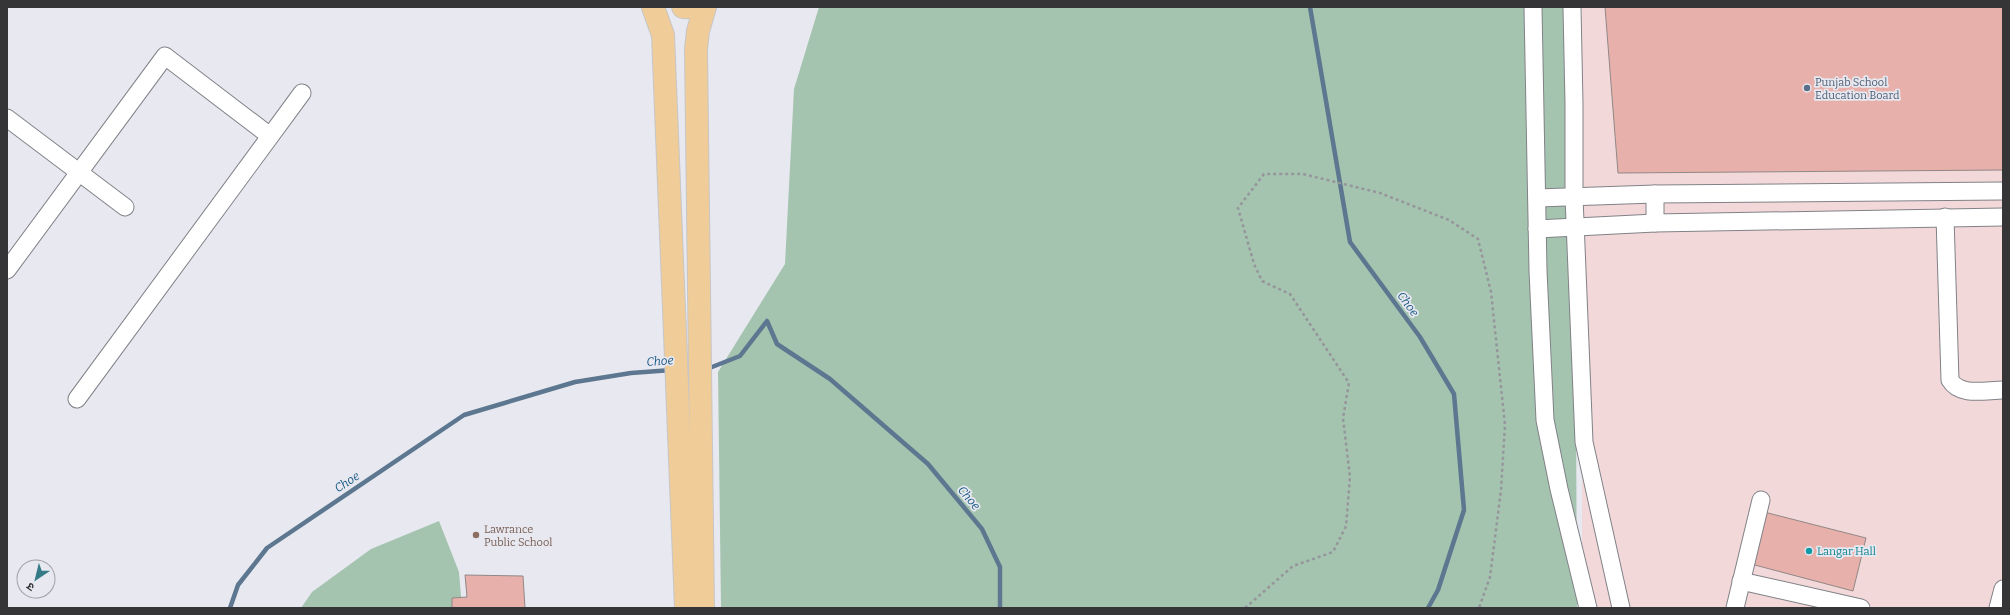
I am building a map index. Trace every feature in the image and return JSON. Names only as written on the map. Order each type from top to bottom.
[{"type":"main road","points":[[653,7],[663,34],[678,429],[703,608]]},
{"type":"main road","points":[[686,608],[701,430],[696,49],[698,31],[697,7]]},
{"type":"main road","points":[[675,337],[699,337]]},
{"type":"street","points":[[1534,7],[1537,229],[1545,420],[1559,489],[1588,608]]},
{"type":"street","points":[[1572,7],[1574,227],[1584,442],[1621,608]]},
{"type":"street","points":[[7,270],[165,56],[270,136]]},
{"type":"street","points":[[77,399],[302,93]]},
{"type":"street","points":[[7,118],[125,207]]},
{"type":"street","points":[[1537,198],[1574,198],[1655,194],[2003,191]]},
{"type":"street","points":[[1841,193],[1842,218]]},
{"type":"street","points":[[1655,194],[1655,223]]},
{"type":"street","points":[[1945,217],[1950,380],[1954,387],[1962,391],[2003,390]]},
{"type":"street","points":[[1537,229],[1655,223],[1842,218],[2003,217]]},
{"type":"street","points":[[1735,608],[1761,500]]},
{"type":"street","points":[[1741,581],[1861,608]]},
{"type":"street","points":[[1998,608],[2003,589]]},
{"type":"path","points":[[1245,608],[1293,566],[1333,552],[1346,526],[1350,478],[1343,418],[1348,383],[1290,294],[1262,281],[1254,264],[1238,208],[1264,174],[1303,174],[1380,193],[1449,220],[1478,239],[1491,292],[1505,425],[1501,490],[1490,577],[1479,608]]},
{"type":"shaded area","points":[[1582,7],[2003,7],[2003,608],[1582,608]]},
{"type":"green space","points":[[819,7],[1574,7],[1577,608],[721,608],[718,372],[785,264],[794,89]]},
{"type":"green space","points":[[439,521],[459,572],[462,608],[301,608],[312,592],[371,549]]},
{"type":"building","name":"Punjab School Education Board","points":[[1605,7],[2003,7],[2003,170],[1618,173]]},
{"type":"building","name":"Langar Hall","points":[[1764,512],[1866,538],[1853,591],[1751,564]]},
{"type":"building","points":[[465,575],[523,576],[525,608],[452,608],[452,598],[467,597]]},
{"type":"waterway","name":"Choe","points":[[1310,7],[1350,242],[1420,337],[1454,394],[1464,510],[1438,590],[1428,608]]},
{"type":"waterway","name":"Choe","points":[[705,368],[712,367],[740,356],[767,321],[777,344],[830,379],[928,464],[982,529],[1000,567],[1000,608]]},
{"type":"waterway","name":"Choe","points":[[230,608],[238,585],[267,548],[464,415],[575,382],[631,373],[672,370]]},
{"type":"place","name":"Punjab School Education Board","points":[[1807,88]]},
{"type":"place","name":"Lawrance Public School","points":[[476,535]]},
{"type":"place","name":"Langar Hall","points":[[1809,551]]}]
